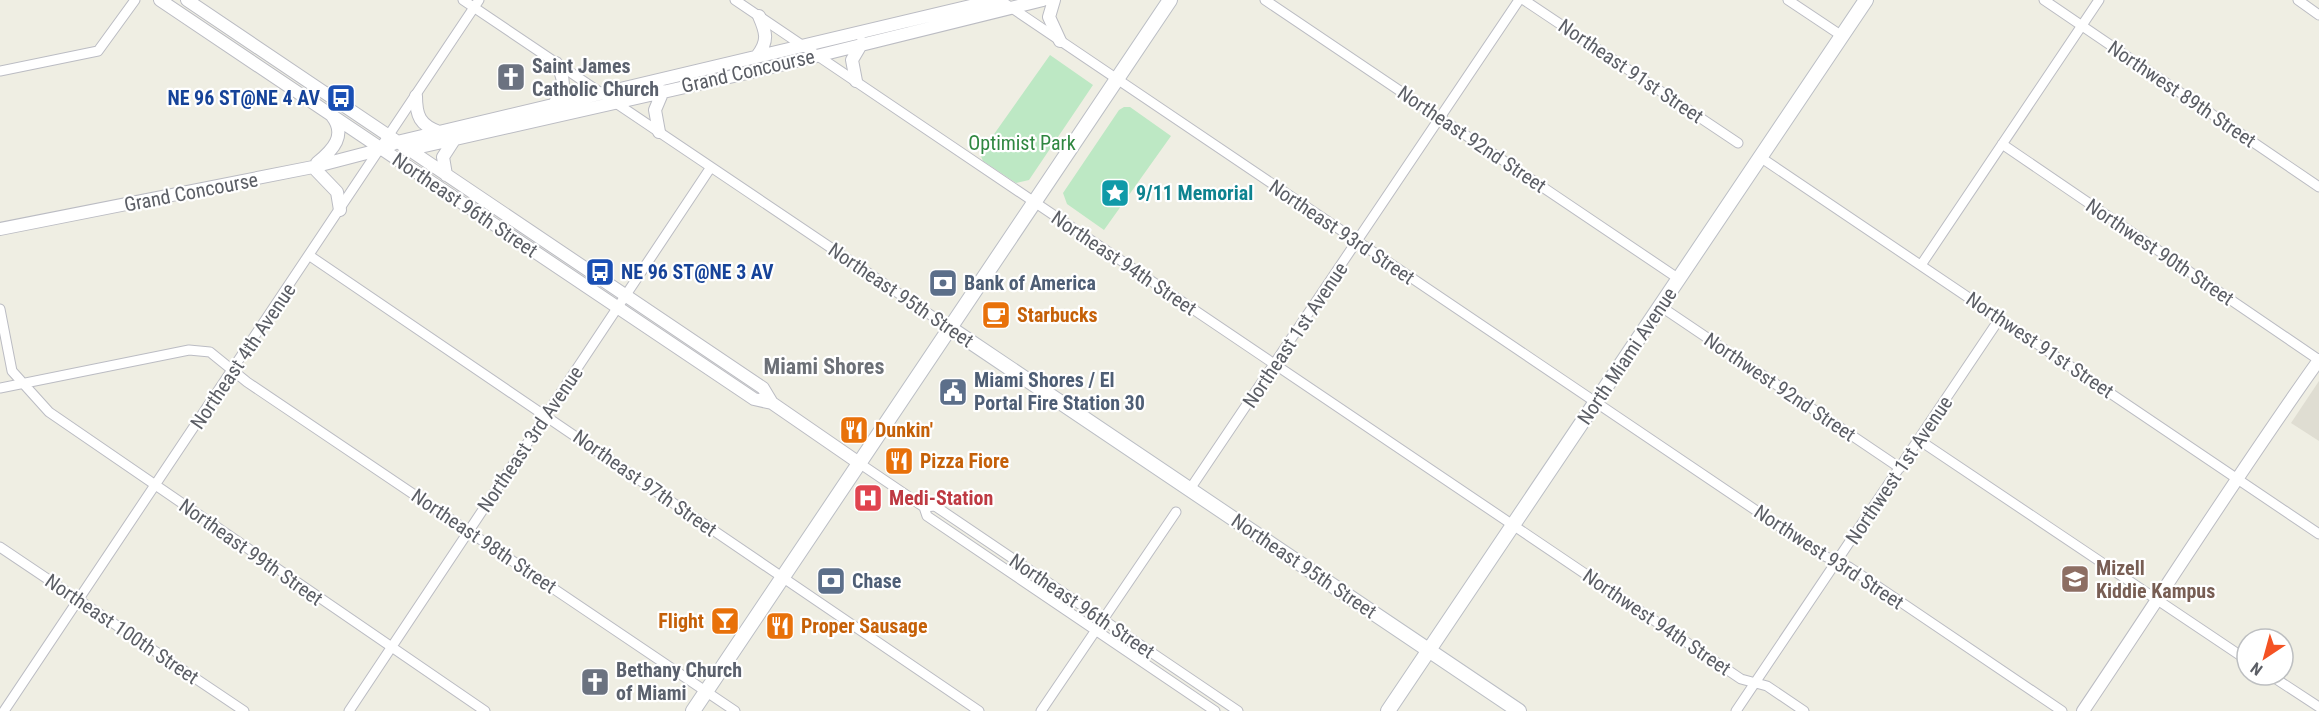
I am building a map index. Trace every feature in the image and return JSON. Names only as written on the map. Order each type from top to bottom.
[{"type":"main road","points":[[1158,0],[1160,15]]},
{"type":"main road","points":[[693,711],[1170,0]]},
{"type":"main road","name":"North Miami Avenue","points":[[1388,711],[1866,0]]},
{"type":"main road","name":"Northeast 95th Street","points":[[950,328],[1519,711]]},
{"type":"street","points":[[2,69],[91,53],[104,45],[135,0]]},
{"type":"street","name":"Northeast 96th Street","points":[[160,0],[754,399],[772,403],[924,507],[927,516],[1215,711]]},
{"type":"street","name":"Northeast 96th Street","points":[[187,0],[763,388],[772,403]]},
{"type":"street","name":"Northeast 95th Street","points":[[463,0],[477,4],[556,63],[950,328]]},
{"type":"street","name":"Northeast 94th Street","points":[[735,0],[1513,525]]},
{"type":"street","points":[[948,11],[958,0]]},
{"type":"street","name":"Grand Concourse","points":[[381,149],[393,139],[439,132],[998,0]]},
{"type":"street","name":"Northeast 93rd Street","points":[[998,0],[1596,402]]},
{"type":"street","name":"Grand Concourse","points":[[0,229],[313,167],[381,149],[410,151],[1043,0]]},
{"type":"street","points":[[1054,0],[1049,17],[1060,41]]},
{"type":"street","name":"Northeast 92nd Street","points":[[1264,0],[1679,279]]},
{"type":"street","name":"Northeast 1st Avenue","points":[[1190,489],[1519,0]]},
{"type":"street","name":"Northeast 91st Street","points":[[1524,0],[1738,143]]},
{"type":"street","points":[[1788,0],[1842,36]]},
{"type":"street","name":"Northwest 89th Street","points":[[2044,0],[2319,187]]},
{"type":"street","points":[[1921,265],[2099,0]]},
{"type":"street","points":[[2298,0],[2319,15]]},
{"type":"street","points":[[393,139],[416,96],[477,4]]},
{"type":"street","points":[[758,56],[766,43],[767,35],[759,16]]},
{"type":"street","points":[[856,81],[852,60],[862,43]]},
{"type":"street","points":[[554,104],[564,89],[564,82],[556,63]]},
{"type":"street","points":[[659,132],[655,110],[663,92]]},
{"type":"street","points":[[416,96],[419,119],[428,128],[439,132]]},
{"type":"street","points":[[332,115],[338,123],[339,137],[328,154],[313,167],[337,192],[340,210]]},
{"type":"street","points":[[447,175],[443,156],[454,140]]},
{"type":"street","name":"Northwest 90th Street","points":[[2002,144],[2319,360]]},
{"type":"street","name":"Northeast 4th Avenue","points":[[4,711],[381,149]]},
{"type":"street","name":"Northwest 91st Street","points":[[1760,157],[2319,534]]},
{"type":"street","name":"Northeast 3rd Avenue","points":[[349,711],[711,167]]},
{"type":"street","name":"Northeast 97th Street","points":[[310,256],[546,414],[979,711]]},
{"type":"street","name":"Northwest 92nd Street","points":[[1660,306],[1900,468]]},
{"type":"street","points":[[0,309],[12,371],[22,385]]},
{"type":"street","name":"Northwest 1st Avenue","points":[[1736,711],[2000,318]]},
{"type":"street","name":"Northeast 98th Street","points":[[0,388],[189,350],[210,352],[233,371],[735,711]]},
{"type":"street","points":[[2083,711],[2226,499],[2237,478],[2319,360]]},
{"type":"street","name":"Northeast 99th Street","points":[[22,385],[49,411],[390,648],[485,711]]},
{"type":"street","name":"Northwest 93rd Street","points":[[1596,402],[1822,555],[1849,567],[2062,711]]},
{"type":"street","points":[[1919,440],[2235,652]]},
{"type":"street","name":"Northeast 96th Street","points":[[924,507],[935,506],[1238,711]]},
{"type":"street","points":[[1041,711],[1176,513]]},
{"type":"street","name":"Northwest 94th Street","points":[[1513,525],[1741,679],[1767,686],[1804,711]]},
{"type":"street","name":"Northeast 100th Street","points":[[0,547],[244,711]]},
{"type":"street","points":[[2288,687],[2319,707]]},
{"type":"shaded area","points":[[2319,381],[2319,441],[2291,423]]},
{"type":"green space","name":"Optimist Park","points":[[1050,55],[1093,85],[1029,180],[1016,183],[983,161],[980,154]]},
{"type":"green space","points":[[1130,107],[1171,136],[1104,230],[1067,204],[1063,193],[1119,110]]},
{"type":"place","name":"Saint James Catholic Church","points":[[511,77]]},
{"type":"place","name":"NE 96 ST@NE 4 AV","points":[[341,98]]},
{"type":"place","name":"9/11 Memorial","points":[[1115,193]]},
{"type":"place","name":"NE 96 ST@NE 3 AV","points":[[600,272]]},
{"type":"place","name":"Bank of America","points":[[943,283]]},
{"type":"place","name":"Starbucks","points":[[996,315]]},
{"type":"place","name":"Miami Shores / El Portal Fire Station 30","points":[[953,392]]},
{"type":"place","name":"Dunkin'","points":[[854,430]]},
{"type":"place","name":"Pizza Fiore","points":[[899,461]]},
{"type":"place","name":"Medi-Station","points":[[868,498]]},
{"type":"place","name":"Mizell Kiddie Kampus","points":[[2075,579]]},
{"type":"place","name":"Chase","points":[[831,581]]},
{"type":"place","name":"Flight","points":[[725,621]]},
{"type":"place","name":"Proper Sausage","points":[[780,626]]},
{"type":"place","name":"Bethany Church of Miami","points":[[595,682]]},
{"type":"district","name":"Miami Shores","points":[[824,366]]}]
